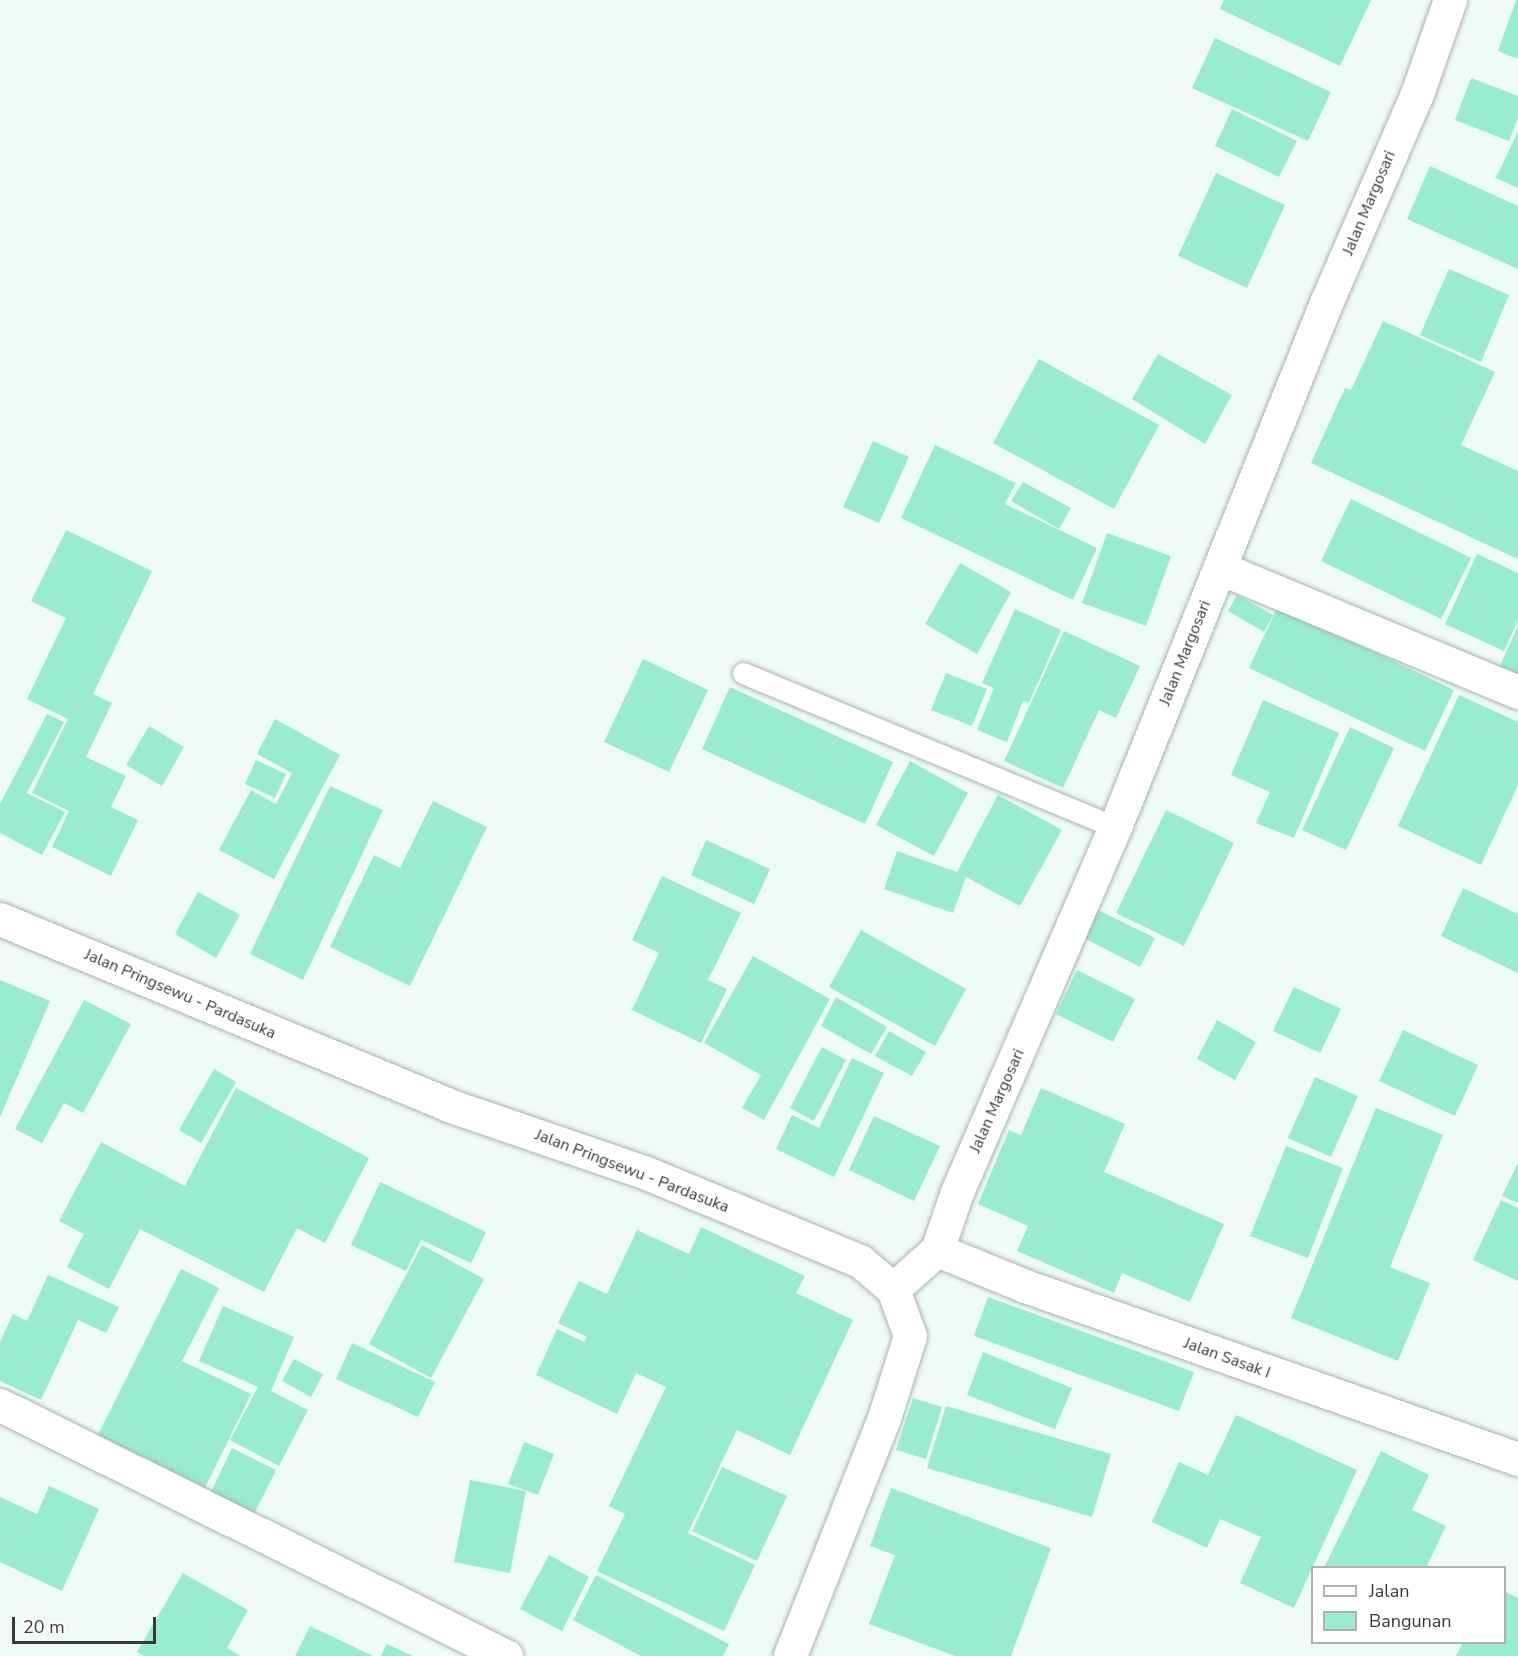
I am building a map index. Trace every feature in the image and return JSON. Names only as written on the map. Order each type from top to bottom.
[{"type":"street","name":"Jalan Margosari","points":[[938,1250],[957,1192],[1115,827],[1326,303],[1417,94],[1450,0]]},
{"type":"street","points":[[1220,568],[1518,692]]},
{"type":"street","name":"Jalan Pringsewu - Pardasuka","points":[[0,919],[448,1105],[644,1172],[860,1261],[894,1289]]},
{"type":"street","points":[[790,1656],[884,1418],[910,1336],[894,1289],[938,1250]]},
{"type":"street","name":"Jalan Sasak I","points":[[938,1250],[1036,1290],[1518,1459]]},
{"type":"street","points":[[0,1405],[506,1656]]},
{"type":"lane","points":[[743,673],[1115,827]]},
{"type":"building","points":[[1224,0],[1371,0],[1340,66],[1220,9]]},
{"type":"building","points":[[1516,0],[1518,0],[1518,59],[1498,51]]},
{"type":"building","points":[[1215,38],[1331,92],[1308,141],[1192,88]]},
{"type":"building","points":[[1471,78],[1518,96],[1518,118],[1509,141],[1455,120]]},
{"type":"building","points":[[1232,109],[1297,141],[1279,177],[1215,146]]},
{"type":"building","points":[[1518,131],[1518,188],[1496,178]]},
{"type":"building","points":[[1430,166],[1518,206],[1518,269],[1407,219]]},
{"type":"building","points":[[1216,173],[1285,205],[1247,288],[1178,256]]},
{"type":"building","points":[[1449,269],[1509,295],[1481,362],[1420,335]]},
{"type":"building","points":[[1383,321],[1495,372],[1461,445],[1518,471],[1518,559],[1311,463],[1345,388],[1351,390]]},
{"type":"building","points":[[1158,354],[1232,395],[1205,444],[1132,399]]},
{"type":"building","points":[[1039,359],[1159,425],[1114,509],[993,443]]},
{"type":"building","points":[[873,441],[909,457],[879,523],[843,507]]},
{"type":"building","points":[[935,445],[1016,483],[1005,504],[1097,548],[1073,600],[901,518]]},
{"type":"building","points":[[1023,482],[1071,508],[1059,529],[1011,501]]},
{"type":"building","points":[[1351,499],[1471,558],[1441,619],[1321,561]]},
{"type":"building","points":[[66,530],[152,571],[93,694],[112,703],[86,757],[126,776],[111,807],[138,820],[111,876],[52,847],[69,811],[32,793],[68,719],[27,699],[66,618],[31,601]]},
{"type":"building","points":[[1107,533],[1171,556],[1146,626],[1082,603]]},
{"type":"building","points":[[1477,554],[1518,573],[1518,620],[1504,651],[1445,624]]},
{"type":"building","points":[[960,563],[1011,592],[977,654],[925,624]]},
{"type":"building","points":[[1237,595],[1273,615],[1264,632],[1228,611]]},
{"type":"building","points":[[1278,606],[1454,690],[1425,751],[1249,668]]},
{"type":"building","points":[[1015,609],[1061,630],[1029,703],[1023,701],[1007,742],[977,730],[994,688],[982,683]]},
{"type":"building","points":[[1518,626],[1518,674],[1500,666]]},
{"type":"building","points":[[1064,631],[1140,666],[1116,718],[1099,710],[1063,788],[1004,761]]},
{"type":"building","points":[[643,659],[708,690],[669,772],[604,742]]},
{"type":"building","points":[[946,673],[987,689],[972,726],[931,710]]},
{"type":"building","points":[[730,687],[893,762],[865,824],[702,749]]},
{"type":"building","points":[[1459,695],[1518,722],[1518,785],[1481,865],[1398,826]]},
{"type":"building","points":[[1263,700],[1339,733],[1294,838],[1256,823],[1270,792],[1231,775]]},
{"type":"building","points":[[47,714],[64,722],[27,793],[65,812],[42,855],[0,833],[0,804]]},
{"type":"building","points":[[275,719],[340,755],[274,879],[219,850],[251,790],[276,804],[292,773],[257,754]]},
{"type":"building","points":[[149,726],[184,747],[162,786],[126,765]]},
{"type":"building","points":[[1350,727],[1394,748],[1346,850],[1302,830]]},
{"type":"building","points":[[256,760],[286,774],[275,798],[245,784]]},
{"type":"building","points":[[910,761],[968,793],[934,856],[876,825]]},
{"type":"building","points":[[330,786],[383,810],[303,980],[250,954]]},
{"type":"building","points":[[998,795],[1062,830],[1020,906],[966,877],[953,913],[884,889],[897,851],[957,872]]},
{"type":"building","points":[[433,801],[487,827],[410,986],[330,947],[374,855],[400,868]]},
{"type":"building","points":[[1166,810],[1234,843],[1184,946],[1116,913]]},
{"type":"building","points":[[706,840],[770,869],[754,904],[691,875]]},
{"type":"building","points":[[662,876],[741,913],[708,980],[727,989],[701,1043],[632,1010],[659,953],[632,940]]},
{"type":"building","points":[[1463,888],[1518,914],[1518,973],[1441,936]]},
{"type":"building","points":[[198,892],[240,915],[216,958],[175,934]]},
{"type":"building","points":[[1098,910],[1155,938],[1140,967],[1084,938]]},
{"type":"building","points":[[861,930],[966,989],[935,1046],[829,987]]},
{"type":"building","points":[[753,956],[830,999],[764,1120],[742,1108],[761,1075],[704,1043]]},
{"type":"building","points":[[1077,970],[1135,999],[1113,1042],[1056,1014]]},
{"type":"building","points":[[0,980],[50,1001],[0,1117]]},
{"type":"building","points":[[1294,987],[1341,1009],[1320,1053],[1273,1031]]},
{"type":"building","points":[[836,997],[887,1027],[871,1054],[821,1026]]},
{"type":"building","points":[[84,1000],[131,1024],[83,1113],[64,1103],[42,1143],[15,1129]]},
{"type":"building","points":[[1217,1020],[1256,1042],[1235,1080],[1197,1059]]},
{"type":"building","points":[[1403,1030],[1478,1065],[1455,1116],[1379,1081]]},
{"type":"building","points":[[889,1031],[926,1052],[912,1076],[875,1056]]},
{"type":"building","points":[[822,1047],[846,1060],[814,1121],[790,1108]]},
{"type":"building","points":[[852,1058],[884,1073],[834,1177],[776,1149],[792,1115],[819,1128]]},
{"type":"building","points":[[214,1069],[236,1082],[201,1143],[179,1130]]},
{"type":"building","points":[[1315,1077],[1358,1096],[1331,1157],[1288,1138]]},
{"type":"building","points":[[236,1088],[369,1158],[325,1243],[297,1228],[264,1292],[140,1229],[109,1289],[67,1267],[84,1234],[59,1221],[101,1142],[185,1186]]},
{"type":"building","points":[[1041,1088],[1125,1124],[1104,1172],[1224,1224],[1190,1302],[1122,1273],[1114,1293],[1017,1251],[1028,1226],[978,1204],[1009,1130],[1021,1135]]},
{"type":"building","points":[[1376,1108],[1443,1135],[1390,1267],[1430,1283],[1398,1361],[1291,1318]]},
{"type":"building","points":[[874,1116],[940,1146],[914,1201],[849,1170]]},
{"type":"building","points":[[1286,1146],[1343,1168],[1308,1258],[1250,1236]]},
{"type":"building","points":[[1518,1163],[1518,1203],[1502,1196]]},
{"type":"building","points":[[380,1182],[486,1232],[471,1263],[421,1240],[406,1271],[351,1245]]},
{"type":"building","points":[[1501,1200],[1518,1208],[1518,1281],[1473,1260]]},
{"type":"building","points":[[701,1227],[805,1276],[796,1293],[853,1320],[790,1455],[737,1430],[688,1533],[755,1565],[724,1631],[597,1571],[625,1514],[609,1506],[666,1387],[636,1373],[617,1414],[536,1375],[557,1329],[584,1342],[587,1337],[558,1323],[579,1281],[607,1294],[637,1230],[689,1254]]},
{"type":"building","points":[[422,1245],[484,1279],[431,1378],[369,1344]]},
{"type":"building","points":[[181,1269],[219,1288],[182,1361],[251,1394],[205,1488],[98,1435]]},
{"type":"building","points":[[48,1275],[119,1307],[106,1333],[78,1320],[41,1400],[0,1381],[0,1342],[13,1314],[27,1321]]},
{"type":"building","points":[[988,1297],[1194,1372],[1179,1411],[974,1336]]},
{"type":"building","points":[[223,1306],[294,1337],[271,1391],[308,1410],[279,1466],[230,1440],[258,1387],[199,1361]]},
{"type":"building","points":[[352,1343],[435,1382],[418,1417],[336,1379]]},
{"type":"building","points":[[983,1352],[1072,1388],[1055,1429],[967,1395]]},
{"type":"building","points":[[294,1359],[323,1374],[311,1397],[282,1381]]},
{"type":"building","points":[[913,1398],[942,1407],[926,1459],[896,1450]]},
{"type":"building","points":[[946,1406],[1111,1454],[1092,1517],[927,1468]]},
{"type":"building","points":[[1236,1415],[1357,1470],[1313,1566],[1311,1566],[1294,1608],[1240,1583],[1261,1537],[1220,1519],[1207,1548],[1152,1522],[1179,1462],[1208,1475]]},
{"type":"building","points":[[524,1442],[554,1454],[538,1495],[508,1484]]},
{"type":"building","points":[[232,1448],[276,1470],[252,1518],[209,1496]]},
{"type":"building","points":[[1381,1451],[1429,1475],[1412,1510],[1446,1526],[1427,1566],[1325,1566]]},
{"type":"building","points":[[722,1467],[787,1496],[757,1561],[692,1531]]},
{"type":"building","points":[[470,1480],[526,1491],[510,1573],[454,1562]]},
{"type":"building","points":[[49,1486],[99,1509],[62,1591],[0,1562],[0,1497],[37,1514]]},
{"type":"building","points":[[891,1488],[1051,1548],[1011,1656],[955,1656],[869,1624],[895,1555],[870,1546]]},
{"type":"building","points":[[549,1555],[589,1577],[562,1631],[520,1609]]},
{"type":"building","points":[[183,1573],[248,1610],[227,1648],[241,1656],[144,1656],[137,1652]]},
{"type":"building","points":[[596,1575],[729,1644],[723,1656],[641,1656],[573,1620]]},
{"type":"building","points":[[1506,1592],[1518,1598],[1518,1656],[1456,1656],[1462,1644],[1506,1644]]},
{"type":"building","points":[[310,1626],[373,1656],[295,1656]]},
{"type":"building","points":[[387,1644],[413,1656],[381,1656]]}]
